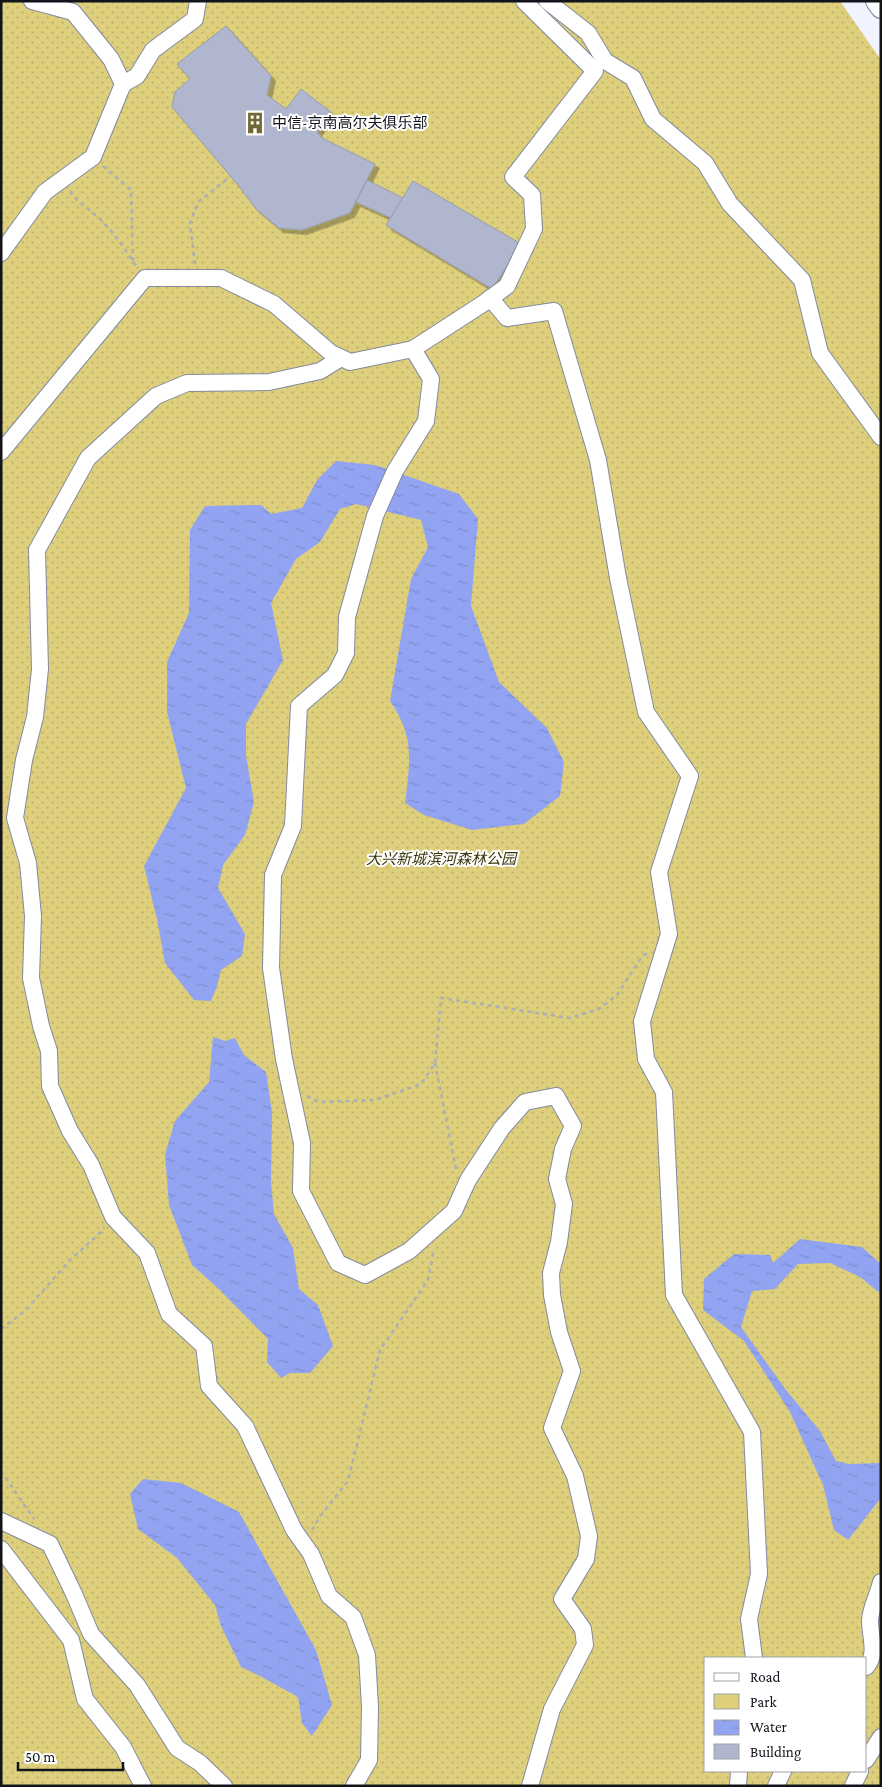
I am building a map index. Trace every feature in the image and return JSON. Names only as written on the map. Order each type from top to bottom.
[{"type":"street","points":[[32,1],[73,12],[111,59],[123,84]]},
{"type":"street","points":[[1,253],[44,192],[92,157],[123,84],[137,76],[153,50],[195,19],[198,1]]},
{"type":"street","points":[[1,452],[145,278],[220,278],[274,304],[331,353],[350,362],[413,349],[507,286],[534,229],[532,195],[513,177],[594,71],[524,1]]},
{"type":"street","points":[[547,1],[588,33],[605,61],[633,78],[653,119],[705,163],[730,204],[802,280],[820,353],[881,437]]},
{"type":"street","points":[[876,1],[881,8]]},
{"type":"street","points":[[490,298],[507,318],[554,311],[598,460],[618,578],[646,712],[690,776],[659,872],[669,934],[642,1021],[646,1060],[664,1092],[674,1295],[752,1432],[759,1574],[749,1619],[754,1657]]},
{"type":"street","points":[[413,349],[431,379],[426,421],[395,471],[375,516],[347,618],[346,653],[335,676],[299,706],[293,826],[273,876],[271,968],[284,1059],[302,1143],[301,1191],[338,1263],[365,1275],[409,1251],[436,1228],[454,1211],[468,1180],[502,1128],[525,1102],[556,1096],[573,1126],[563,1149],[557,1179],[564,1204],[559,1242],[551,1273],[552,1295],[559,1332],[572,1371],[552,1428],[575,1476],[589,1536],[586,1559],[562,1599],[583,1628],[585,1645],[552,1709],[530,1786]]},
{"type":"street","points":[[341,358],[320,371],[269,382],[187,383],[156,396],[88,458],[37,550],[40,669],[35,716],[24,760],[15,818],[28,863],[33,916],[31,978],[41,1026],[49,1051],[50,1086],[70,1130],[91,1165],[112,1216],[147,1253],[169,1314],[204,1346],[209,1386],[245,1426],[273,1488],[294,1530],[310,1554],[329,1596],[353,1617],[367,1654],[370,1707],[369,1760],[354,1786]]},
{"type":"street","points":[[1,1521],[50,1544],[91,1634],[138,1685],[177,1748],[200,1763],[224,1786]]},
{"type":"street","points":[[1,1549],[71,1640],[85,1699],[123,1747],[143,1786]]},
{"type":"street","points":[[867,1666],[870,1663],[874,1650],[870,1619],[881,1582]]},
{"type":"street","points":[[867,1758],[881,1737]]},
{"type":"street","points":[[738,1786],[739,1772]]},
{"type":"street","points":[[776,1786],[783,1772]]},
{"type":"street","points":[[853,1786],[860,1772]]},
{"type":"path","points":[[92,157],[131,190],[133,261]]},
{"type":"path","points":[[197,278],[190,224],[198,202],[231,176]]},
{"type":"path","points":[[63,179],[75,199],[102,221],[145,278]]},
{"type":"path","points":[[462,1196],[436,1063],[441,998],[570,1018],[599,1009],[616,995],[641,958],[648,952]]},
{"type":"path","points":[[305,1095],[319,1102],[375,1100],[421,1084],[436,1063]]},
{"type":"path","points":[[1,1329],[25,1312],[71,1259],[101,1232],[112,1216]]},
{"type":"path","points":[[304,1545],[321,1515],[348,1481],[380,1350],[428,1280],[436,1228]]},
{"type":"path","points":[[1,1471],[34,1519]]},
{"type":"green space","name":"大兴新城滨河森林公园","points":[[1,1],[840,1],[881,60],[881,1786],[1,1786]]},
{"type":"water","points":[[336,461],[375,465],[459,494],[478,519],[471,606],[499,682],[547,728],[564,762],[560,796],[524,824],[472,830],[424,815],[405,803],[409,750],[404,726],[390,701],[411,579],[428,547],[421,520],[356,504],[340,509],[320,542],[296,559],[271,603],[283,660],[246,724],[246,756],[254,802],[245,835],[223,865],[218,888],[245,934],[242,956],[221,970],[211,1001],[194,1000],[165,963],[144,866],[186,788],[167,712],[167,662],[189,613],[190,530],[205,506],[261,505],[271,514],[302,508],[317,480]]},
{"type":"water","points":[[213,1037],[225,1041],[235,1038],[244,1055],[266,1072],[272,1112],[271,1182],[274,1214],[293,1248],[299,1289],[318,1305],[333,1346],[310,1373],[290,1373],[281,1378],[267,1362],[268,1339],[219,1289],[192,1265],[169,1205],[165,1154],[175,1121],[209,1082]]},
{"type":"water","points":[[800,1239],[862,1247],[881,1264],[881,1294],[860,1277],[830,1263],[798,1264],[775,1289],[752,1291],[741,1327],[786,1390],[820,1431],[836,1461],[849,1464],[881,1463],[881,1498],[848,1540],[834,1530],[823,1485],[790,1412],[744,1341],[703,1310],[704,1279],[734,1254],[770,1255],[773,1263]]},
{"type":"water","points":[[143,1479],[181,1483],[239,1512],[316,1650],[332,1705],[312,1736],[302,1723],[298,1697],[241,1667],[221,1626],[215,1605],[177,1558],[138,1529],[130,1494]]},
{"type":"building","name":"中信-京南高尔夫俱乐部","points":[[226,26],[271,76],[267,95],[286,109],[301,89],[332,113],[317,132],[322,138],[375,164],[350,213],[302,230],[279,228],[256,209],[172,107],[175,92],[190,79],[177,64]]},
{"type":"building","points":[[367,180],[403,198],[391,218],[356,202]]},
{"type":"building","points":[[413,181],[521,244],[492,289],[386,225]]},
{"type":"place","name":"中信-京南高尔夫俱乐部","points":[[255,123]]}]
